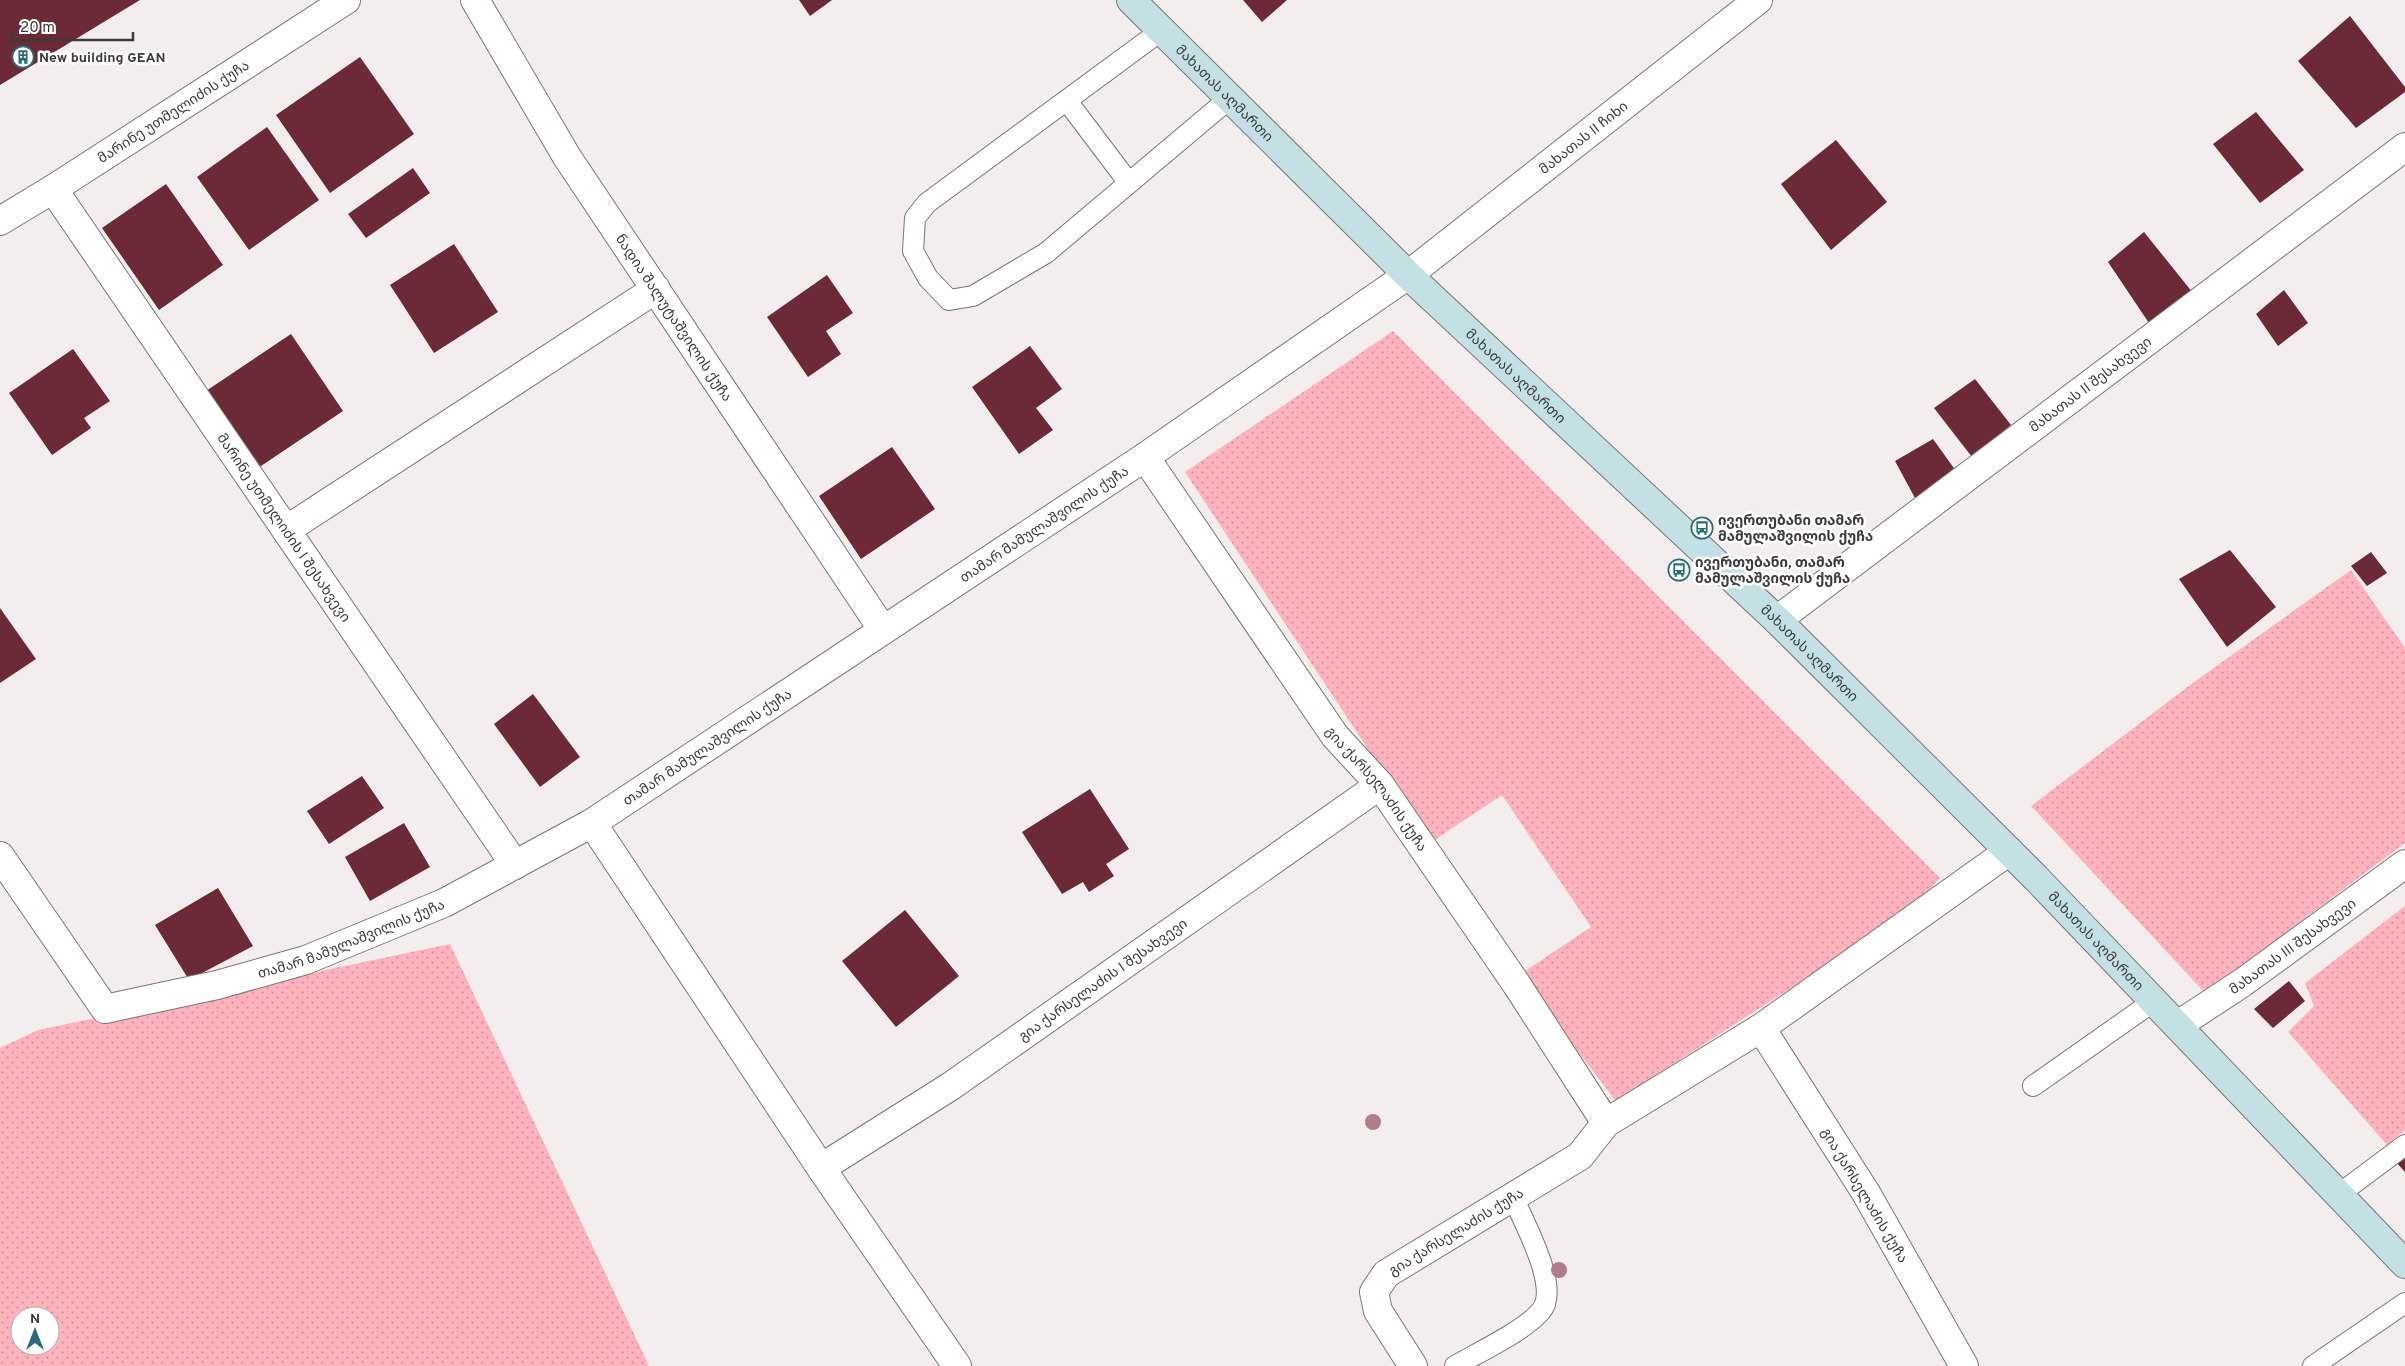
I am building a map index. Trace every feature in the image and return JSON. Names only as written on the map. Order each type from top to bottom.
[{"type":"main road","name":"მახათას აღმართი","points":[[1131,0],[1408,275],[1777,620],[2009,851],[2178,1025],[2405,1264]]},
{"type":"street","name":"მარინე უთმელიძის ქუჩა","points":[[0,221],[53,189],[346,0]]},
{"type":"street","name":"ნადია შალუტაშვილის ქუჩა","points":[[475,0],[567,157],[883,630]]},
{"type":"street","name":"მახათას II ჩიხი","points":[[1408,275],[1758,0]]},
{"type":"street","name":"მახათას II შესახვევი","points":[[1777,620],[2405,147]]},
{"type":"street","name":"მარინე უთმელიძის I შესახვევი","points":[[53,189],[515,865]]},
{"type":"street","name":"თამარ მამულაშვილის ქუჩა","points":[[0,856],[105,1009],[217,985],[306,960],[444,902],[592,823],[1146,457],[1408,275]]},
{"type":"street","points":[[286,530],[656,289]]},
{"type":"street","name":"გია ქარსელაძის ქუჩა","points":[[1146,457],[1335,736],[1380,785],[1517,985],[1606,1123]]},
{"type":"street","name":"გია ქარსელაძის I შესახვევი","points":[[821,1168],[951,1086],[1380,785]]},
{"type":"street","points":[[592,823],[821,1168],[957,1366]]},
{"type":"street","name":"გია ქარსელაძის ქუჩა","points":[[1413,1366],[1378,1311],[1374,1292],[1386,1274],[1580,1156],[1606,1123],[1761,1028],[2009,851]]},
{"type":"street","name":"მახათას III შესახვევი","points":[[2178,1025],[2242,983],[2405,864]]},
{"type":"street","name":"გია ქარსელაძის ქუჩა","points":[[1761,1028],[1866,1193],[1964,1366]]},
{"type":"lane","points":[[1162,30],[927,204],[915,218],[913,251],[928,278],[949,300],[973,296],[1046,253],[1230,98]]},
{"type":"lane","points":[[1067,101],[1129,183]]},
{"type":"lane","points":[[2033,1086],[2154,1001]]},
{"type":"lane","points":[[2338,1195],[2405,1145]]},
{"type":"lane","points":[[1454,1366],[1525,1325],[1542,1310],[1548,1294],[1546,1278],[1513,1197]]},
{"type":"lane","points":[[2313,1366],[2405,1303]]},
{"type":"shaded area","points":[[1393,331],[1940,878],[1913,909],[1616,1101],[1519,975],[1591,927],[1502,795],[1430,843],[1185,472]]},
{"type":"shaded area","points":[[2351,570],[2405,648],[2405,843],[2205,993],[2031,806],[2194,682]]},
{"type":"shaded area","points":[[2405,906],[2405,1130],[2387,1145],[2288,1032],[2314,1006],[2305,983]]},
{"type":"shaded area","points":[[450,944],[649,1366],[0,1366],[0,1048],[38,1030]]},
{"type":"building","name":"New building GEAN","points":[[0,0],[140,0],[0,85]]},
{"type":"building","points":[[799,0],[832,0],[810,16]]},
{"type":"building","points":[[1243,0],[1287,0],[1262,22]]},
{"type":"building","points":[[2350,16],[2405,87],[2405,92],[2356,128],[2298,61]]},
{"type":"building","points":[[360,57],[414,134],[330,193],[276,115]]},
{"type":"building","points":[[2256,112],[2304,170],[2260,203],[2213,144]]},
{"type":"building","points":[[267,127],[319,200],[249,250],[197,177]]},
{"type":"building","points":[[1836,140],[1887,202],[1831,250],[1781,184]]},
{"type":"building","points":[[413,168],[430,193],[366,238],[348,214]]},
{"type":"building","points":[[166,184],[223,265],[159,310],[102,228]]},
{"type":"building","points":[[2144,232],[2193,293],[2149,323],[2108,262]]},
{"type":"building","points":[[454,244],[498,312],[434,353],[390,285]]},
{"type":"building","points":[[827,275],[853,313],[826,331],[841,354],[808,377],[767,317]]},
{"type":"building","points":[[2284,290],[2308,323],[2278,346],[2256,314]]},
{"type":"building","points":[[291,334],[343,411],[258,468],[206,391]]},
{"type":"building","points":[[1030,346],[1062,389],[1036,408],[1053,430],[1019,454],[972,387]]},
{"type":"building","points":[[73,349],[110,401],[84,418],[91,428],[52,455],[9,393]]},
{"type":"building","points":[[1975,379],[2011,425],[1972,457],[1934,408]]},
{"type":"building","points":[[1933,439],[1956,471],[1915,498],[1895,461]]},
{"type":"building","points":[[892,447],[935,509],[861,559],[819,496]]},
{"type":"building","points":[[2230,550],[2276,607],[2227,647],[2179,579]]},
{"type":"building","points":[[2371,552],[2387,573],[2367,586],[2351,566]]},
{"type":"building","points":[[0,608],[36,659],[0,683]]},
{"type":"building","points":[[533,694],[580,757],[540,787],[494,724]]},
{"type":"building","points":[[362,776],[384,808],[329,844],[307,811]]},
{"type":"building","points":[[1090,789],[1129,849],[1106,864],[1114,876],[1089,892],[1083,882],[1062,894],[1022,832]]},
{"type":"building","points":[[404,823],[430,867],[370,901],[345,857]]},
{"type":"building","points":[[218,888],[253,946],[189,980],[155,925]]},
{"type":"building","points":[[905,910],[959,976],[896,1027],[842,961]]},
{"type":"building","points":[[2289,981],[2305,1001],[2273,1028],[2254,1009]]},
{"type":"building","points":[[2405,1153],[2405,1172],[2395,1161]]},
{"type":"place","name":"New building GEAN","points":[[23,57]]},
{"type":"place","name":"ივერთუბანი თამარ მამულაშვილის ქუჩა","points":[[1702,528]]},
{"type":"place","name":"ივერთუბანი, თამარ მამულაშვილის ქუჩა","points":[[1679,570]]}]
